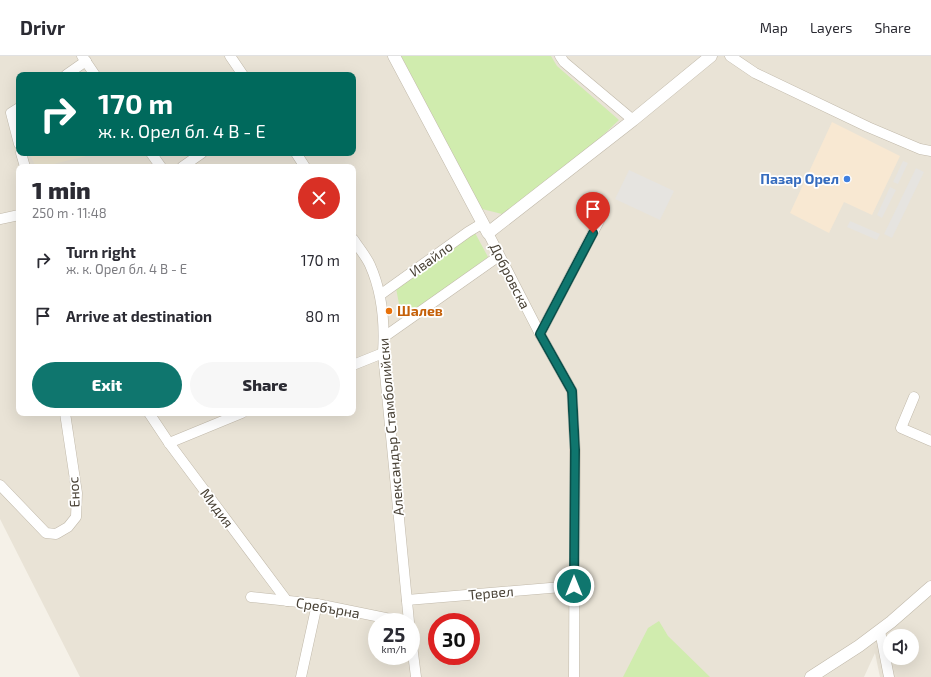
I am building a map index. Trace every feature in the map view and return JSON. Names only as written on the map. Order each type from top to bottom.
[{"type":"street","points":[[230,56],[241,72]]},
{"type":"street","name":"Добровска","points":[[394,56],[540,334],[572,391],[575,450],[574,677]]},
{"type":"street","points":[[560,56],[564,62],[633,120]]},
{"type":"street","points":[[485,228],[633,120],[711,56]]},
{"type":"street","points":[[730,56],[755,73],[868,126],[920,149],[931,151]]},
{"type":"street","points":[[69,72],[84,59],[93,72]]},
{"type":"street","points":[[16,110],[11,114],[16,133]]},
{"type":"street","points":[[186,164],[198,156]]},
{"type":"street","points":[[540,334],[599,221],[601,206]]},
{"type":"street","points":[[0,219],[16,216]]},
{"type":"street","name":"Ивайло","points":[[380,295],[468,232],[485,228]]},
{"type":"street","name":"Александър Стамболийски","points":[[356,244],[369,264],[380,295],[384,336],[383,353],[408,613]]},
{"type":"street","points":[[384,336],[499,256]]},
{"type":"street","points":[[356,365],[383,353]]},
{"type":"street","points":[[914,396],[901,428],[931,441]]},
{"type":"street","name":"Енос","points":[[0,486],[46,533],[56,534],[68,527],[76,517],[76,493],[65,416]]},
{"type":"street","name":"Мидия","points":[[151,416],[168,444],[287,601]]},
{"type":"street","points":[[168,444],[235,416]]},
{"type":"street","name":"Тервел","points":[[407,600],[574,586]]},
{"type":"street","points":[[811,677],[859,646],[931,587]]},
{"type":"street","name":"Сребърна","points":[[251,597],[318,604],[368,614]]},
{"type":"street","points":[[301,677],[318,604]]},
{"type":"street","points":[[880,630],[889,677]]},
{"type":"street","points":[[414,665],[416,677]]},
{"type":"shaded area","points":[[0,56],[931,56],[931,677],[880,677],[875,653],[864,677],[80,677],[0,519]]},
{"type":"shaded area","name":"Пазар Орел","points":[[832,122],[900,156],[872,215],[844,202],[829,233],[790,213]]},
{"type":"shaded area","points":[[30,156],[87,156],[53,164],[34,164]]},
{"type":"shaded area","points":[[903,161],[908,163],[898,184],[893,182]]},
{"type":"shaded area","points":[[916,168],[924,172],[892,238],[884,234]]},
{"type":"shaded area","points":[[629,170],[674,191],[660,220],[615,199]]},
{"type":"shaded area","points":[[890,187],[896,190],[882,218],[877,215]]},
{"type":"shaded area","points":[[850,221],[880,234],[877,240],[847,227]]},
{"type":"green space","points":[[401,56],[551,56],[557,66],[619,120],[581,156],[502,214],[482,209]]},
{"type":"green space","points":[[474,231],[488,257],[402,320],[396,288]]},
{"type":"green space","points":[[659,621],[668,636],[710,677],[623,677],[648,628]]},
{"type":"place","name":"Пазар Орел","points":[[847,179]]},
{"type":"place","name":"Шалев","points":[[389,311]]},
{"type":"route","points":[[574,586],[575,450],[572,391],[540,334],[593,233]]}]
